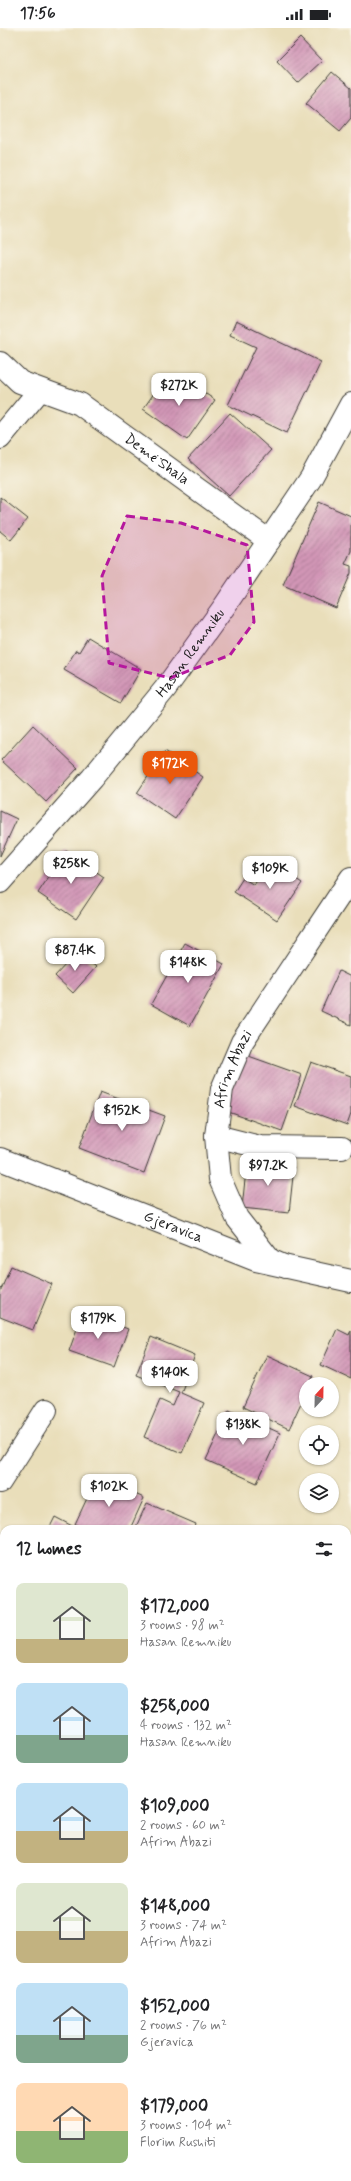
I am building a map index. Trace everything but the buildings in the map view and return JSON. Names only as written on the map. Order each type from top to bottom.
[{"type":"street","name":"Demë Shala","points":[[0,363],[20,382],[39,391],[57,394],[80,404],[268,541]]},
{"type":"street","points":[[0,438],[39,391]]},
{"type":"street","name":"Hasan Remniku","points":[[0,882],[92,778],[164,689],[311,478],[351,404]]},
{"type":"street","name":"Afrim Abazi","points":[[286,1267],[270,1260],[237,1218],[220,1179],[216,1136],[222,1089],[242,1042],[351,878]]},
{"type":"street","points":[[216,1136],[260,1147],[342,1148]]},
{"type":"street","name":"Gjeravica","points":[[0,1159],[241,1254],[286,1267],[351,1281]]},
{"type":"street","points":[[0,1482],[46,1410]]},
{"type":"highlighted area","points":[[127,516],[181,523],[247,545],[254,622],[230,655],[170,678],[109,663],[102,576]]}]
